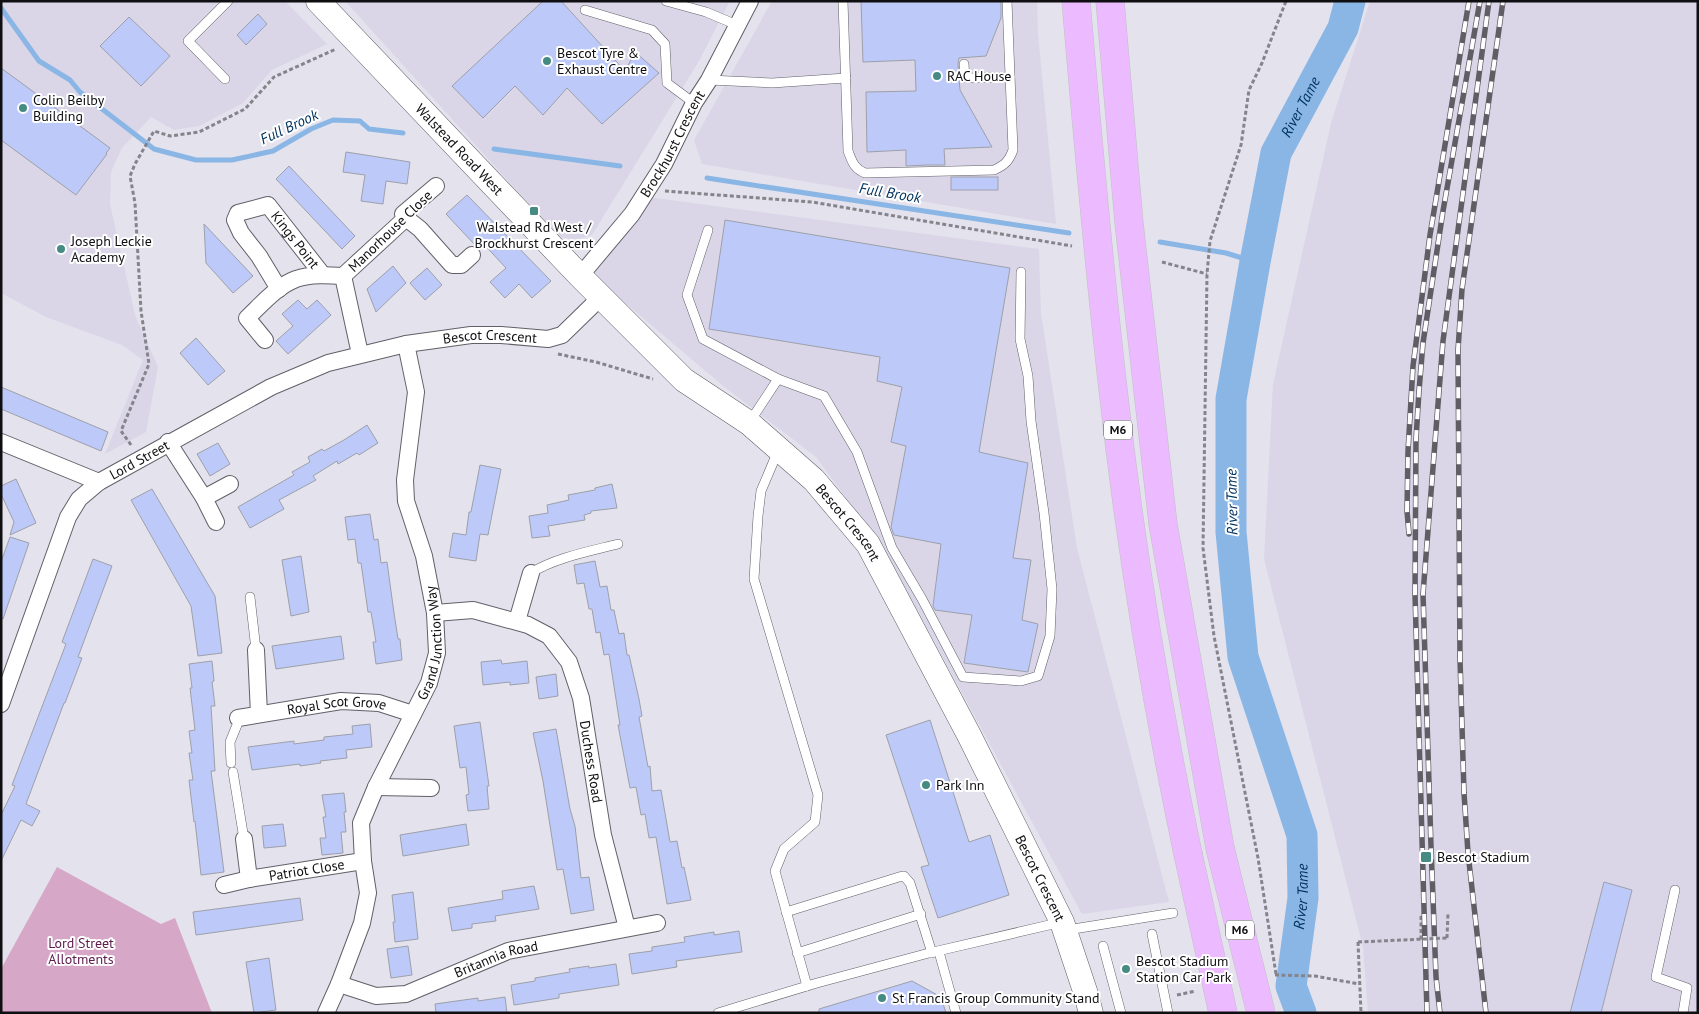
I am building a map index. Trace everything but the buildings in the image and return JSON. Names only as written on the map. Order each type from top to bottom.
[{"type":"highway","name":"M6","points":[[1076,1],[1113,390],[1134,549],[1178,807],[1223,1013]]},
{"type":"highway","name":"M6","points":[[1110,1],[1130,223],[1163,524],[1220,848],[1261,1013]]},
{"type":"street","name":"Walstead Road West","points":[[318,1],[601,297]]},
{"type":"street","name":"Brockhurst Crescent","points":[[580,276],[632,214],[664,164],[694,103],[709,80],[750,1]]},
{"type":"street","name":"Manorhouse Close","points":[[343,276],[406,218],[403,214],[436,186]]},
{"type":"street","name":"Kings Point","points":[[279,289],[259,256],[241,233],[235,220],[238,213],[268,205],[322,274]]},
{"type":"street","points":[[406,218],[420,229],[452,265],[461,266],[472,255]]},
{"type":"street","name":"Kings Point","points":[[265,340],[246,318],[279,289],[296,279],[322,274],[343,276]]},
{"type":"street","points":[[343,276],[360,354]]},
{"type":"street","name":"Bescot Crescent","points":[[406,344],[471,335],[500,335],[548,339],[557,337],[562,335],[601,297],[684,380],[749,423],[814,480],[868,544],[970,737],[1063,926],[1091,1013]]},
{"type":"street","name":"Lord Street","points":[[1,704],[68,518],[79,499],[99,482],[140,458],[271,387],[328,363],[406,344]]},
{"type":"street","name":"Grand Junction Way","points":[[326,1013],[362,923],[368,893],[363,861],[361,823],[376,787],[429,684],[437,653],[435,613],[424,556],[406,501],[405,480],[416,392],[406,344]]},
{"type":"street","points":[[1,442],[99,482]]},
{"type":"street","points":[[168,442],[204,498],[216,522]]},
{"type":"street","points":[[204,498],[230,484]]},
{"type":"street","points":[[517,621],[531,572]]},
{"type":"street","name":"Duchess Road","points":[[435,613],[473,610],[528,624],[548,636],[569,662],[581,698],[603,835],[627,928]]},
{"type":"street","points":[[256,650],[259,714]]},
{"type":"street","name":"Royal Scot Grove","points":[[238,718],[359,701],[380,703],[413,714]]},
{"type":"street","points":[[376,787],[431,788]]},
{"type":"street","name":"Patriot Close","points":[[244,839],[249,879]]},
{"type":"street","name":"Patriot Close","points":[[224,885],[249,879],[363,861]]},
{"type":"street","name":"Britannia Road","points":[[339,984],[376,996],[406,994],[508,951],[657,923]]},
{"type":"lane","points":[[226,79],[188,41],[228,1]]},
{"type":"lane","points":[[666,1],[706,12],[738,25]]},
{"type":"lane","points":[[843,1],[848,150],[852,163],[858,170],[865,173],[994,170],[1004,166],[1010,160],[1013,150],[1007,1]]},
{"type":"lane","points":[[585,10],[652,30],[665,44],[667,83],[694,103]]},
{"type":"lane","points":[[964,64],[965,78],[1010,77]]},
{"type":"lane","points":[[709,80],[772,84],[846,78]]},
{"type":"lane","points":[[708,230],[687,295],[704,339],[778,379],[824,396],[857,452],[892,548],[922,599],[963,677],[1021,681],[1038,676],[1050,636],[1052,589],[1028,376],[1020,339],[1021,272]]},
{"type":"lane","points":[[749,423],[778,379]]},
{"type":"lane","points":[[779,449],[761,491],[754,579],[818,795],[815,822],[784,849],[776,871],[807,986]]},
{"type":"lane","points":[[531,572],[546,565],[618,544]]},
{"type":"lane","points":[[250,597],[256,650]]},
{"type":"lane","points":[[238,718],[230,742],[232,768],[244,839]]},
{"type":"lane","points":[[786,912],[904,876],[910,883],[956,1013]]},
{"type":"lane","points":[[1675,890],[1656,978],[1687,988],[1683,1013]]},
{"type":"lane","points":[[718,1013],[807,986],[935,952],[1063,926],[1172,913]]},
{"type":"lane","points":[[798,953],[921,914]]},
{"type":"lane","points":[[1152,934],[1168,1013]]},
{"type":"lane","points":[[1103,946],[1121,1013]]},
{"type":"path","points":[[1276,974],[1258,858],[1214,636],[1202,548],[1207,274],[1210,241],[1241,145],[1248,90],[1262,63],[1286,1]]},
{"type":"path","points":[[140,458],[121,431],[149,364],[141,311],[135,203],[130,176],[135,164],[154,131],[170,136],[199,132],[246,109],[274,77],[355,41]]},
{"type":"path","points":[[647,190],[812,202],[1072,246]]},
{"type":"path","points":[[1162,262],[1207,274]]},
{"type":"path","points":[[553,353],[596,362],[661,382]]},
{"type":"path","points":[[1361,1013],[1358,942],[1447,938],[1448,914]]},
{"type":"path","points":[[1420,916],[1421,940]]},
{"type":"path","points":[[1286,975],[1315,976],[1359,984]]},
{"type":"shaded area","name":"Joseph Leckie Academy","points":[[1,1],[285,1],[327,44],[272,70],[243,103],[199,126],[174,130],[151,117],[122,148],[111,172],[110,204],[135,315],[158,367],[146,432],[105,454],[143,360],[122,345],[46,317],[1,293]]},
{"type":"shaded area","points":[[345,1],[730,1],[699,61],[592,235],[574,240],[558,236]]},
{"type":"shaded area","points":[[772,1],[1037,1],[1038,33],[1056,224],[702,164],[694,140]]},
{"type":"shaded area","points":[[1370,1],[1698,1],[1698,1013],[1368,1013],[1363,947],[1264,559],[1273,384],[1331,123]]},
{"type":"shaded area","points":[[648,197],[1039,249],[1041,313],[1077,548],[1169,902],[1082,914],[885,551],[816,457],[722,385],[591,274]]},
{"type":"green space","name":"Lord Street Allotments","points":[[57,867],[161,924],[175,918],[212,1013],[1,1013],[1,969]]},
{"type":"waterway","name":"River Tame","points":[[1301,1013],[1291,986],[1303,898],[1302,835],[1243,657],[1231,532],[1231,399],[1276,153],[1343,28],[1350,1]]},
{"type":"waterway","name":"Full Brook","points":[[1,8],[39,61],[70,80],[80,92],[154,149],[196,160],[232,160],[273,151],[311,129],[333,120],[360,121],[369,129],[403,133]]},
{"type":"waterway","name":"Full Brook","points":[[494,149],[620,166]]},
{"type":"waterway","name":"Full Brook","points":[[707,178],[1069,233]]},
{"type":"waterway","name":"Full Brook","points":[[1160,242],[1226,253],[1255,262]]},
{"type":"railway","points":[[1409,534],[1407,511],[1408,451],[1413,366],[1430,235],[1469,1]]},
{"type":"railway","points":[[1427,1013],[1415,594],[1416,439],[1423,343],[1443,211],[1480,1]]},
{"type":"railway","points":[[1440,1013],[1436,977],[1423,594],[1443,341],[1489,1]]},
{"type":"railway","points":[[1486,1013],[1468,853],[1464,793],[1460,659],[1458,350],[1462,289],[1503,1]]},
{"type":"place","name":"Bescot Tyre & Exhaust Centre","points":[[547,61]]},
{"type":"place","name":"RAC House","points":[[937,76]]},
{"type":"place","name":"Colin Beilby Building","points":[[23,108]]},
{"type":"place","name":"Walstead Rd West / Brockhurst Crescent","points":[[534,211]]},
{"type":"place","name":"Joseph Leckie Academy","points":[[61,249]]},
{"type":"place","name":"Park Inn","points":[[926,785]]},
{"type":"place","name":"Bescot Stadium","points":[[1426,857]]},
{"type":"place","name":"Bescot Stadium Station Car Park","points":[[1126,969]]},
{"type":"place","name":"St Francis Group Community Stand","points":[[882,998]]}]
